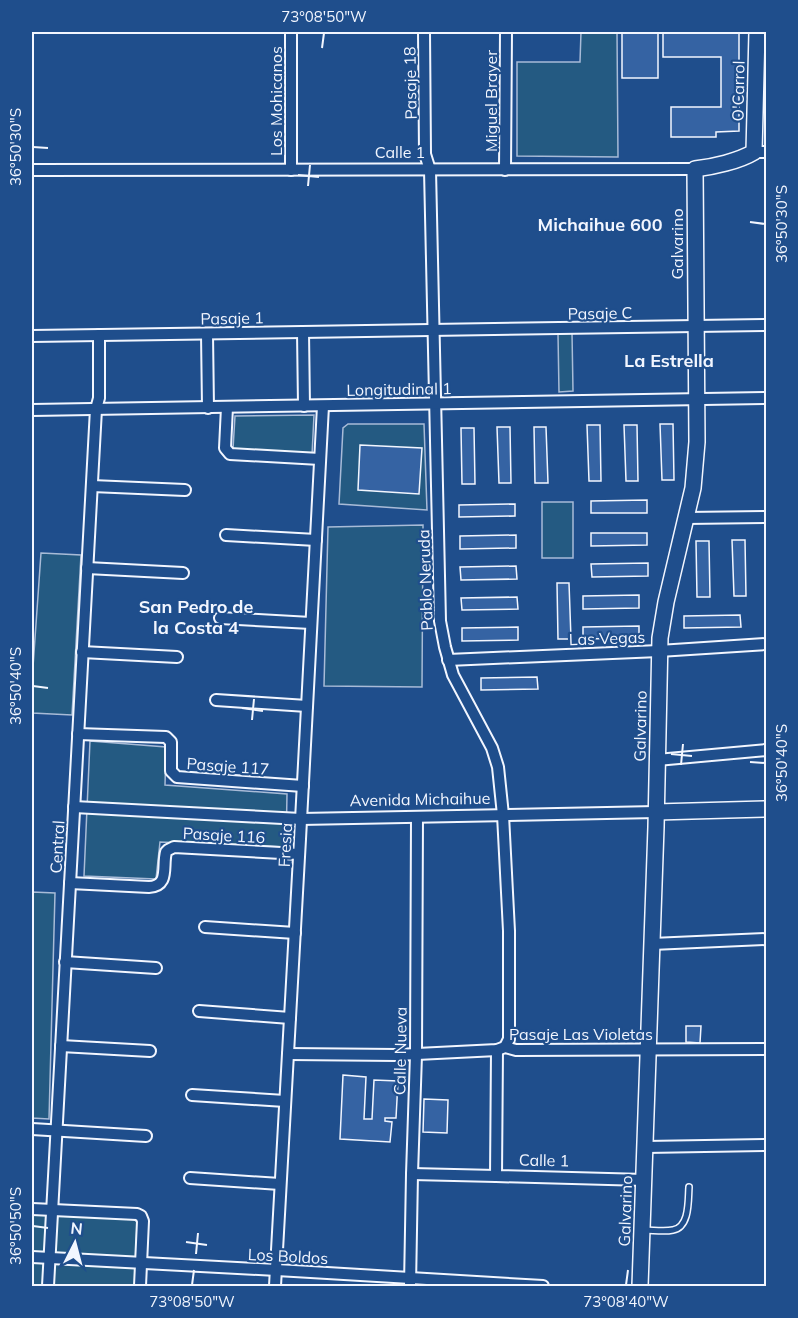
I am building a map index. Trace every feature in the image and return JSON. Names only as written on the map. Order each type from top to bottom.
[{"type":"street","name":"Los Mohicanos","points":[[291,32],[291,170]]},
{"type":"street","name":"Pasaje 18","points":[[424,32],[425,154],[430,170],[434,331]]},
{"type":"street","name":"Miguel Brayer","points":[[505,170],[506,32]]},
{"type":"street","name":"O'Carrol","points":[[757,32],[760,152]]},
{"type":"street","name":"Calle 1","points":[[32,170],[694,169],[718,165],[760,152]]},
{"type":"street","name":"Galvarino","points":[[640,1287],[649,1049],[659,651],[666,602],[693,488],[696,463],[694,169]]},
{"type":"street","name":"Pasaje C","points":[[434,331],[766,325]]},
{"type":"street","name":"Pasaje 1","points":[[32,336],[434,331]]},
{"type":"street","name":"Pablo Neruda","points":[[434,331],[440,621],[448,660],[460,690],[495,757],[503,815]]},
{"type":"street","points":[[303,332],[304,406]]},
{"type":"street","points":[[207,334],[208,408]]},
{"type":"street","name":"Central","points":[[48,1287],[82,652],[96,410],[99,398],[99,335]]},
{"type":"street","name":"Longitudinal 1","points":[[32,410],[766,398]]},
{"type":"street","name":"Fresia","points":[[274,1287],[323,406]]},
{"type":"street","points":[[227,407],[225,448],[230,454],[320,459]]},
{"type":"street","points":[[92,486],[185,490]]},
{"type":"street","points":[[686,518],[766,517]]},
{"type":"street","points":[[226,535],[316,540]]},
{"type":"street","points":[[87,568],[183,573]]},
{"type":"street","points":[[220,618],[311,623]]},
{"type":"street","name":"Las Vegas","points":[[448,660],[766,644]]},
{"type":"street","points":[[82,652],[177,657]]},
{"type":"street","points":[[216,700],[307,706]]},
{"type":"street","name":"Pasaje 117","points":[[78,734],[166,736],[171,742],[171,771],[177,777],[303,786]]},
{"type":"street","points":[[657,760],[766,750]]},
{"type":"street","name":"Avenida Michaihue","points":[[74,807],[301,819],[766,809]]},
{"type":"street","name":"Calle 1","points":[[503,815],[510,970],[508,1039],[501,1048],[496,1176],[645,1180]]},
{"type":"street","name":"Calle Nueva","points":[[411,1283],[416,1055],[417,817]]},
{"type":"street","name":"Pasaje 116","points":[[70,883],[157,886],[164,877],[166,852],[174,847],[299,854]]},
{"type":"street","points":[[206,927],[295,933]]},
{"type":"street","points":[[652,944],[766,939]]},
{"type":"street","points":[[66,962],[156,968]]},
{"type":"street","points":[[199,1011],[290,1018]]},
{"type":"street","points":[[61,1046],[150,1051]]},
{"type":"street","name":"Pasaje Las Violetas","points":[[288,1054],[416,1055],[501,1048],[516,1050],[766,1049]]},
{"type":"street","points":[[192,1095],[285,1101]]},
{"type":"street","points":[[32,1130],[146,1136]]},
{"type":"street","points":[[646,1147],[766,1145]]},
{"type":"street","points":[[412,1174],[496,1176]]},
{"type":"street","points":[[190,1178],[280,1184]]},
{"type":"street","points":[[32,1209],[141,1216],[143,1221],[140,1287]]},
{"type":"street","name":"Los Boldos","points":[[32,1257],[276,1270],[411,1283],[543,1287]]},
{"type":"lane","points":[[642,1230],[673,1230],[681,1226],[685,1218],[689,1187]]},
{"type":"shaded area","points":[[581,32],[617,32],[618,157],[517,156],[517,62],[580,62]]},
{"type":"shaded area","points":[[572,333],[573,391],[559,392],[558,334]]},
{"type":"shaded area","points":[[314,415],[312,455],[233,449],[235,416]]},
{"type":"shaded area","points":[[348,424],[424,424],[427,510],[339,504],[343,428]]},
{"type":"shaded area","points":[[542,502],[573,502],[573,558],[542,558]]},
{"type":"shaded area","points":[[423,525],[422,687],[324,686],[328,527]]},
{"type":"shaded area","points":[[41,553],[81,555],[72,715],[32,713]]},
{"type":"shaded area","points":[[90,741],[166,747],[165,785],[287,794],[286,847],[160,842],[156,879],[84,876]]},
{"type":"shaded area","points":[[32,892],[55,893],[49,1119],[32,1118]]},
{"type":"shaded area","points":[[32,1214],[131,1217],[137,1222],[135,1286],[32,1286]]},
{"type":"building","points":[[622,32],[658,32],[658,78],[622,78]]},
{"type":"building","points":[[663,33],[739,33],[739,131],[716,132],[716,137],[671,137],[671,107],[721,107],[721,57],[663,57]]},
{"type":"building","points":[[660,424],[673,424],[674,480],[662,480]]},
{"type":"building","points":[[587,425],[600,425],[601,481],[589,481]]},
{"type":"building","points":[[624,425],[637,425],[638,481],[626,481]]},
{"type":"building","points":[[497,427],[510,427],[511,483],[499,483]]},
{"type":"building","points":[[534,427],[546,427],[548,483],[535,483]]},
{"type":"building","points":[[461,428],[474,428],[475,484],[462,484]]},
{"type":"building","points":[[360,445],[422,448],[419,494],[358,490]]},
{"type":"building","points":[[647,500],[647,513],[591,513],[591,501]]},
{"type":"building","points":[[515,504],[515,516],[459,517],[459,505]]},
{"type":"building","points":[[591,533],[647,533],[647,545],[591,546]]},
{"type":"building","points":[[516,535],[516,548],[460,549],[460,536]]},
{"type":"building","points":[[732,540],[745,540],[746,596],[734,596]]},
{"type":"building","points":[[696,541],[709,541],[710,597],[697,597]]},
{"type":"building","points":[[648,563],[648,576],[592,577],[591,564]]},
{"type":"building","points":[[516,566],[517,579],[461,580],[460,567]]},
{"type":"building","points":[[557,583],[569,583],[571,639],[558,639]]},
{"type":"building","points":[[639,595],[639,608],[583,609],[583,596]]},
{"type":"building","points":[[517,597],[518,609],[462,610],[461,598]]},
{"type":"building","points":[[740,615],[741,627],[684,628],[684,616]]},
{"type":"building","points":[[639,626],[639,638],[583,639],[583,627]]},
{"type":"building","points":[[518,627],[518,640],[462,641],[462,628]]},
{"type":"building","points":[[537,677],[538,689],[481,690],[481,678]]},
{"type":"building","points":[[686,1026],[701,1026],[700,1043],[686,1042]]},
{"type":"building","points":[[343,1075],[366,1077],[364,1119],[372,1119],[374,1080],[398,1081],[396,1118],[385,1118],[385,1121],[392,1122],[390,1142],[340,1139]]},
{"type":"building","points":[[424,1099],[448,1100],[447,1133],[423,1132]]},
{"type":"district","name":"Michaihue 600","points":[[600,224]]},
{"type":"district","name":"La Estrella","points":[[669,360]]},
{"type":"district","name":"San Pedro de la Costa 4","points":[[196,616]]}]
